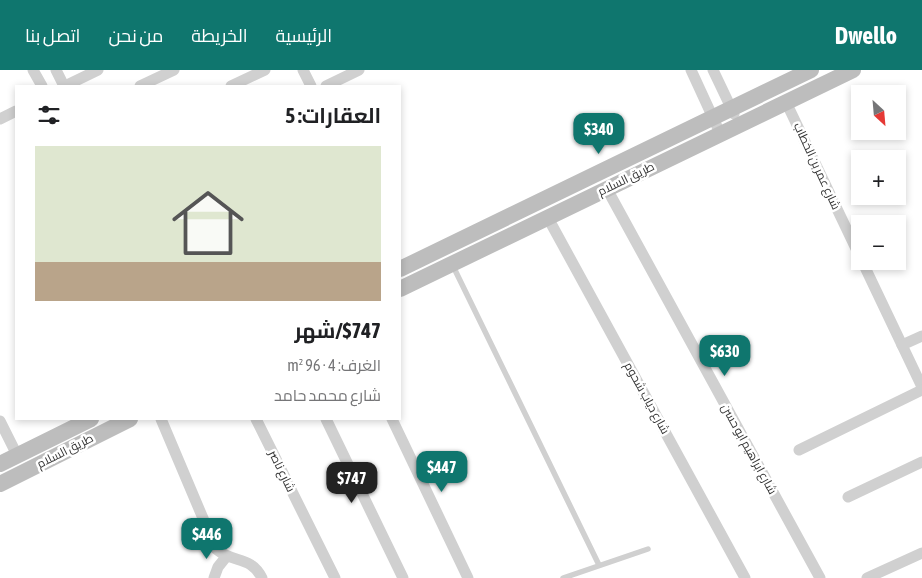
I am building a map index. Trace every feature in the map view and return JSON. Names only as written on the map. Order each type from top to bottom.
[{"type":"main road","name":"طريق السلام","points":[[401,269],[811,70]]},
{"type":"main road","name":"طريق السلام","points":[[401,289],[853,70]]},
{"type":"main road","name":"طريق السلام","points":[[0,464],[89,420]]},
{"type":"main road","name":"طريق السلام","points":[[0,484],[128,420]]},
{"type":"street","points":[[33,70],[41,85]]},
{"type":"street","points":[[56,70],[64,85]]},
{"type":"street","points":[[66,85],[98,70]]},
{"type":"street","points":[[142,85],[174,70]]},
{"type":"street","points":[[233,85],[265,70]]},
{"type":"street","points":[[303,70],[310,85]]},
{"type":"street","points":[[328,85],[359,70]]},
{"type":"street","points":[[691,70],[720,133]]},
{"type":"street","points":[[713,70],[738,125]]},
{"type":"street","name":"شارع عمر بن الخطاب","points":[[786,102],[851,238]]},
{"type":"street","points":[[0,119],[15,112]]},
{"type":"street","name":"شارع ابراهيم ابو حسن","points":[[607,189],[820,578]]},
{"type":"street","name":"شارع دياب شحوم","points":[[548,218],[745,578]]},
{"type":"street","points":[[799,450],[922,388],[866,270]]},
{"type":"street","points":[[902,345],[922,336]]},
{"type":"street","points":[[161,420],[216,549],[226,557],[248,561],[256,566],[262,578]]},
{"type":"street","name":"شارع ناصر","points":[[256,420],[335,578]]},
{"type":"street","points":[[326,420],[403,578]]},
{"type":"street","points":[[392,420],[468,578]]},
{"type":"street","points":[[0,421],[17,455]]},
{"type":"street","points":[[848,497],[922,462]]},
{"type":"street","points":[[868,578],[922,553]]},
{"type":"street","points":[[214,578],[218,567],[226,557]]},
{"type":"lane","points":[[452,264],[599,566]]},
{"type":"lane","points":[[563,578],[648,549]]}]
